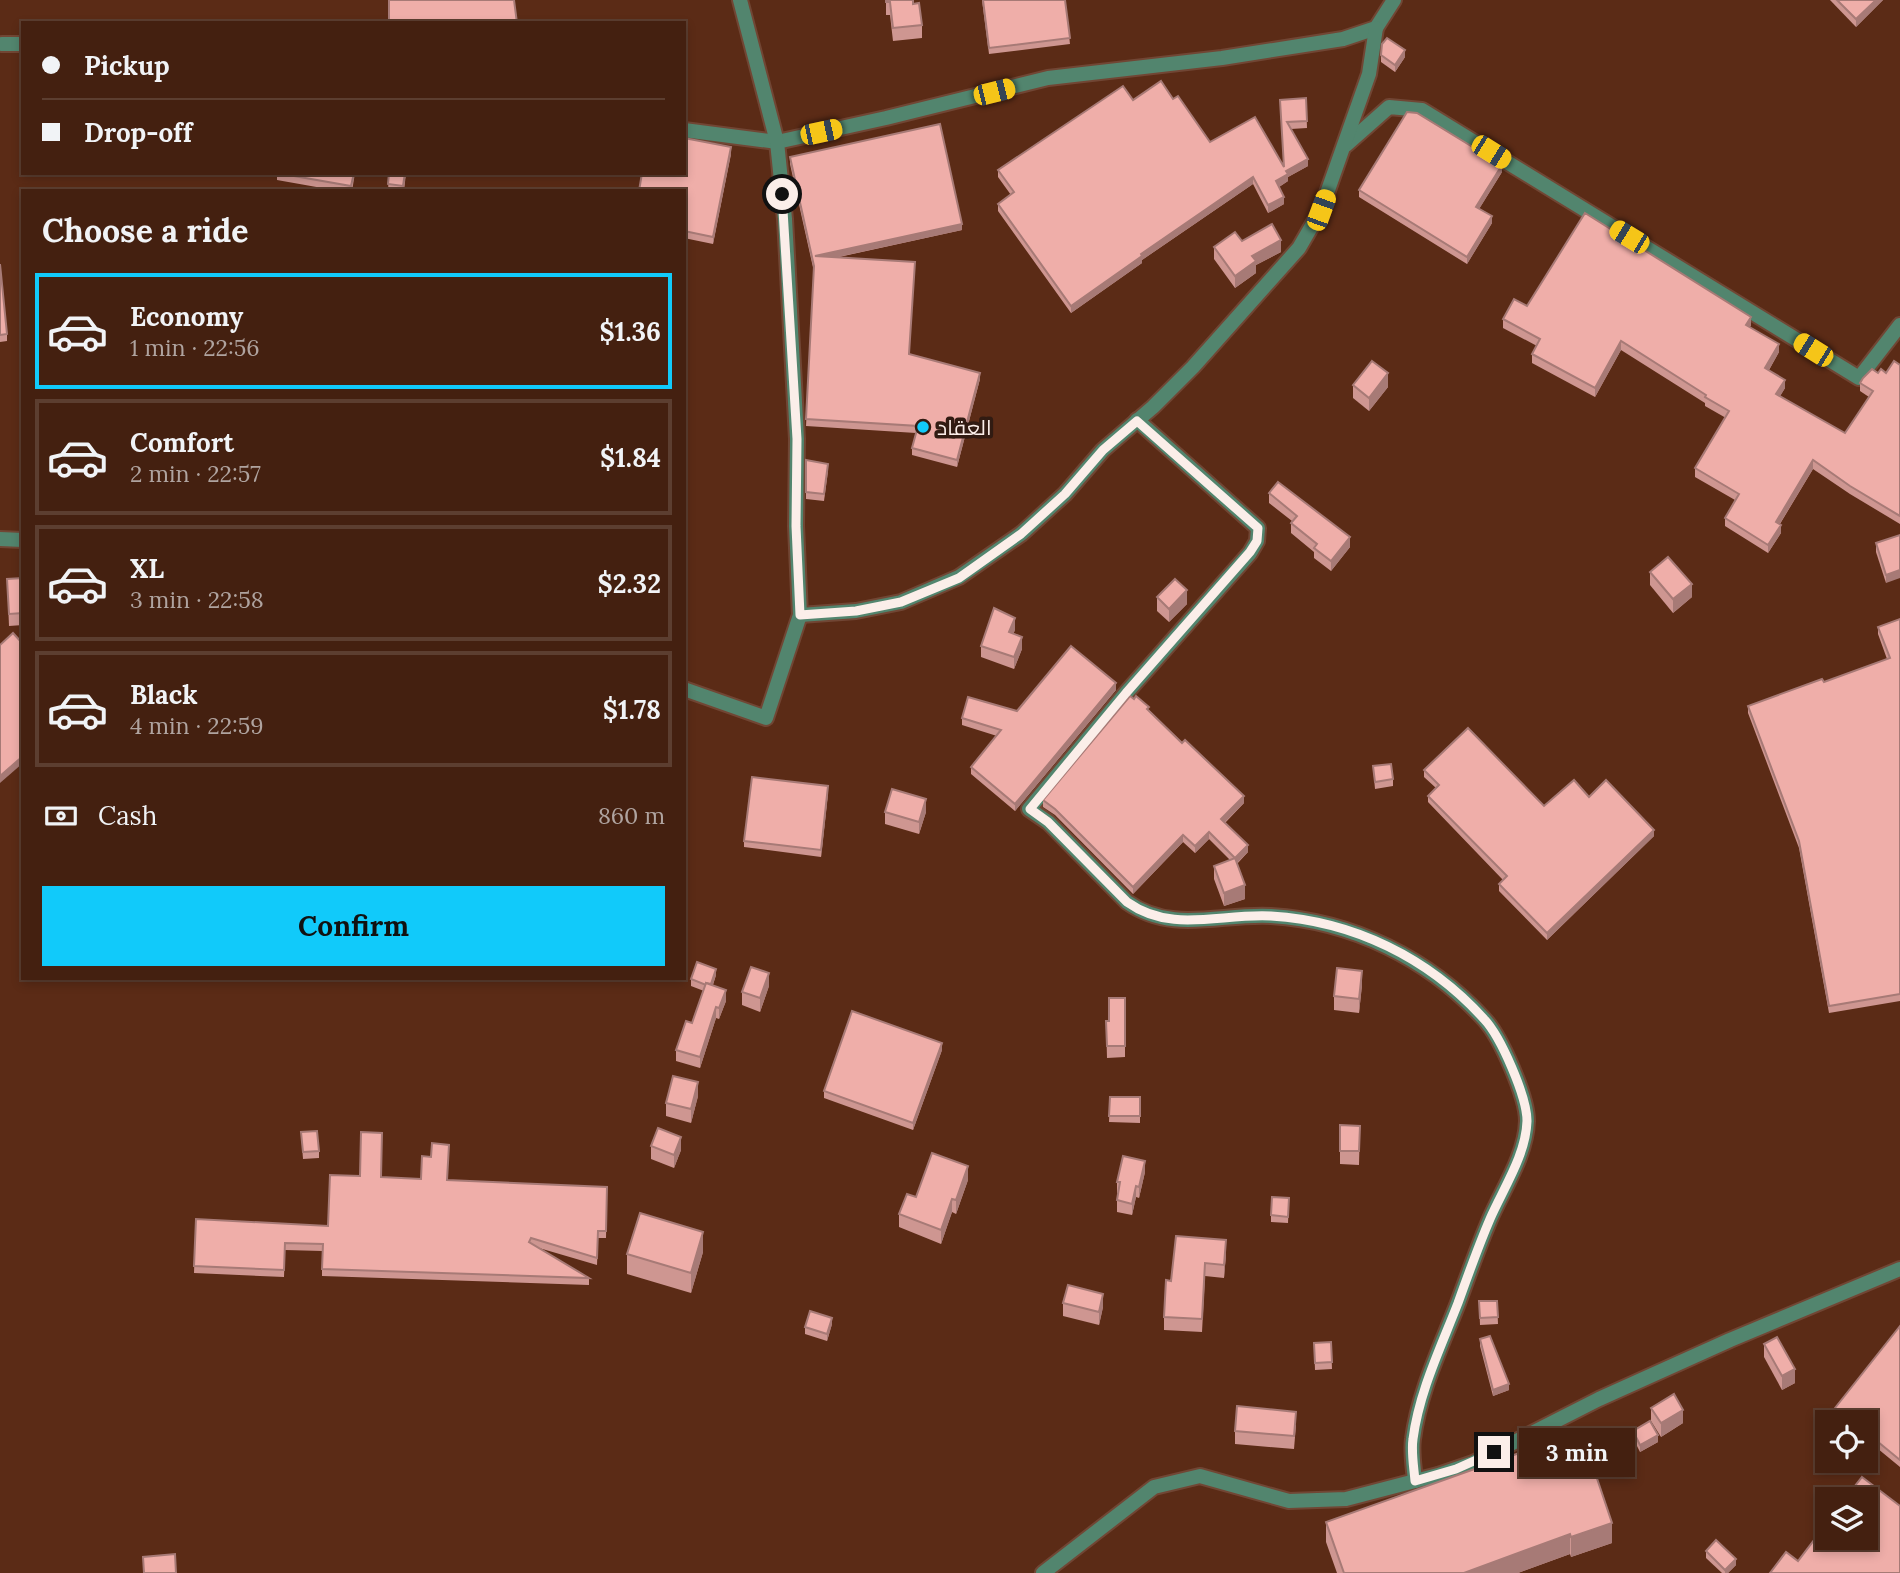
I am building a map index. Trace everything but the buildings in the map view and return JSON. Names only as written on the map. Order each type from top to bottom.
[{"type":"street","points":[[686,690],[766,718],[800,615],[796,526],[797,439],[785,219],[777,142],[740,0]]},
{"type":"street","points":[[800,615],[856,611],[901,602],[959,578],[1030,526],[1065,494],[1103,450],[1193,367],[1299,248],[1321,210],[1369,74],[1376,28],[1394,0]]},
{"type":"street","points":[[686,130],[777,142],[1048,78],[1222,58],[1343,39],[1376,28]]},
{"type":"street","points":[[2,44],[21,44]]},
{"type":"street","points":[[1343,148],[1369,122],[1389,107],[1422,110],[1860,379],[1900,325]]},
{"type":"street","points":[[1137,421],[1258,528],[1257,541],[1030,809],[1048,822],[1127,902],[1142,912],[1161,919],[1192,920],[1270,916],[1325,923],[1362,934],[1413,961],[1458,992],[1487,1022],[1503,1047],[1519,1086],[1527,1118],[1525,1136],[1489,1221],[1429,1381],[1412,1442],[1415,1481]]},
{"type":"street","points":[[0,539],[21,540]]},
{"type":"street","points":[[1043,1573],[1154,1487],[1200,1476],[1289,1501],[1346,1499],[1415,1481],[1473,1462],[1599,1399],[1694,1356],[1900,1269]]},
{"type":"place","name":"العقاد","points":[[923,427]]},
{"type":"route","points":[[782,194],[797,439],[796,526],[800,615],[856,611],[901,602],[959,578],[1021,534],[1065,494],[1103,450],[1137,421],[1258,528],[1257,541],[1250,552],[1126,693],[1030,809],[1048,822],[1127,902],[1142,912],[1161,919],[1192,920],[1270,916],[1325,923],[1362,934],[1413,961],[1458,992],[1487,1022],[1503,1047],[1519,1086],[1527,1118],[1525,1136],[1437,1357],[1412,1442],[1415,1481],[1456,1469],[1494,1452]]}]
